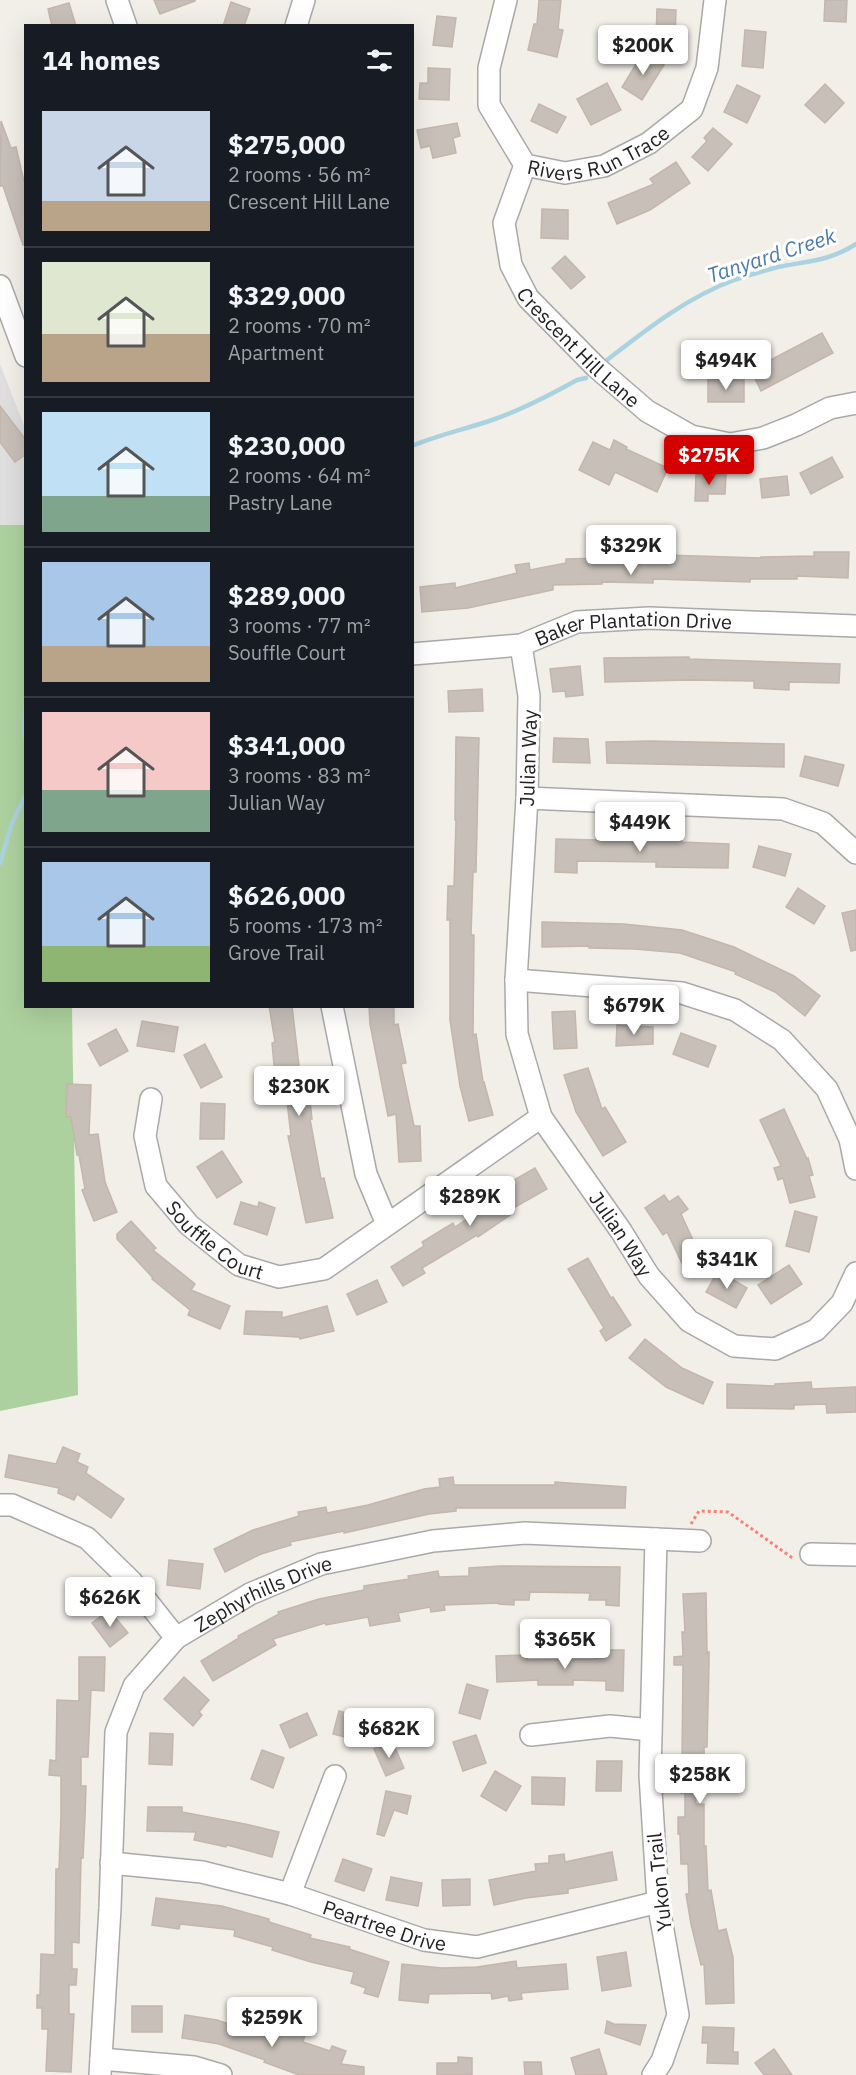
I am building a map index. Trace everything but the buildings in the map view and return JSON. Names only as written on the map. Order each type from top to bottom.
[{"type":"street","points":[[117,0],[125,24]]},
{"type":"street","points":[[297,24],[304,0]]},
{"type":"street","name":"Rivers Run Trace","points":[[506,0],[489,68],[489,105],[525,165],[565,172],[604,166],[649,143],[692,109],[707,68],[714,0]]},
{"type":"street","name":"Crescent Hill Lane","points":[[525,165],[504,223],[511,265],[528,298],[596,367],[647,411],[691,436],[730,444],[763,438],[830,408],[856,403]]},
{"type":"street","points":[[0,286],[24,351]]},
{"type":"street","name":"Baker Plantation Drive","points":[[414,654],[521,645],[577,622],[649,618],[856,626]]},
{"type":"street","name":"Julian Way","points":[[521,645],[529,696],[527,798],[516,980],[517,1034],[541,1117],[621,1231],[649,1276],[689,1321],[734,1346],[775,1349],[816,1330],[842,1303],[856,1273]]},
{"type":"street","points":[[527,798],[783,809],[823,823],[856,853]]},
{"type":"street","points":[[516,980],[682,993],[735,1010],[782,1040],[827,1089],[850,1139],[856,1169]]},
{"type":"street","points":[[332,1008],[366,1174],[387,1224]]},
{"type":"street","name":"Souffle Court","points":[[151,1099],[144,1136],[156,1186],[189,1225],[239,1265],[279,1277],[324,1269],[541,1117]]},
{"type":"street","points":[[0,1505],[12,1505],[87,1538],[131,1581],[177,1638]]},
{"type":"street","name":"Zephyrhills Drive","points":[[101,2067],[116,1732],[134,1686],[177,1638],[250,1594],[321,1564],[422,1543],[525,1533],[693,1541]]},
{"type":"street","name":"Yukon Trail","points":[[656,1539],[650,1775],[658,1902],[678,2015],[658,2073]]},
{"type":"street","points":[[811,1554],[856,1555]]},
{"type":"street","points":[[531,1735],[610,1726],[651,1731]]},
{"type":"street","points":[[290,1894],[335,1776]]},
{"type":"street","name":"Peartree Drive","points":[[111,1863],[202,1872],[290,1894],[424,1940],[477,1947],[658,1902]]},
{"type":"street","points":[[101,2067],[194,2067],[221,2075]]},
{"type":"path","points":[[693,1541],[687,1531],[699,1511],[729,1512],[792,1559],[811,1560],[811,1554]]},
{"type":"shaded area","points":[[0,364],[24,425],[24,525],[0,525]]},
{"type":"green space","points":[[0,525],[24,525],[24,1008],[72,1008],[78,1395],[0,1411]]},
{"type":"waterway","name":"Tanyard Creek","points":[[607,360],[668,315],[716,287],[772,269],[828,257],[856,244]]},
{"type":"waterway","name":"Tanyard Creek","points":[[414,445],[503,416],[536,402],[577,380],[586,378]]},
{"type":"waterway","name":"Tanyard Creek","points":[[0,863],[12,823],[24,798]]}]
